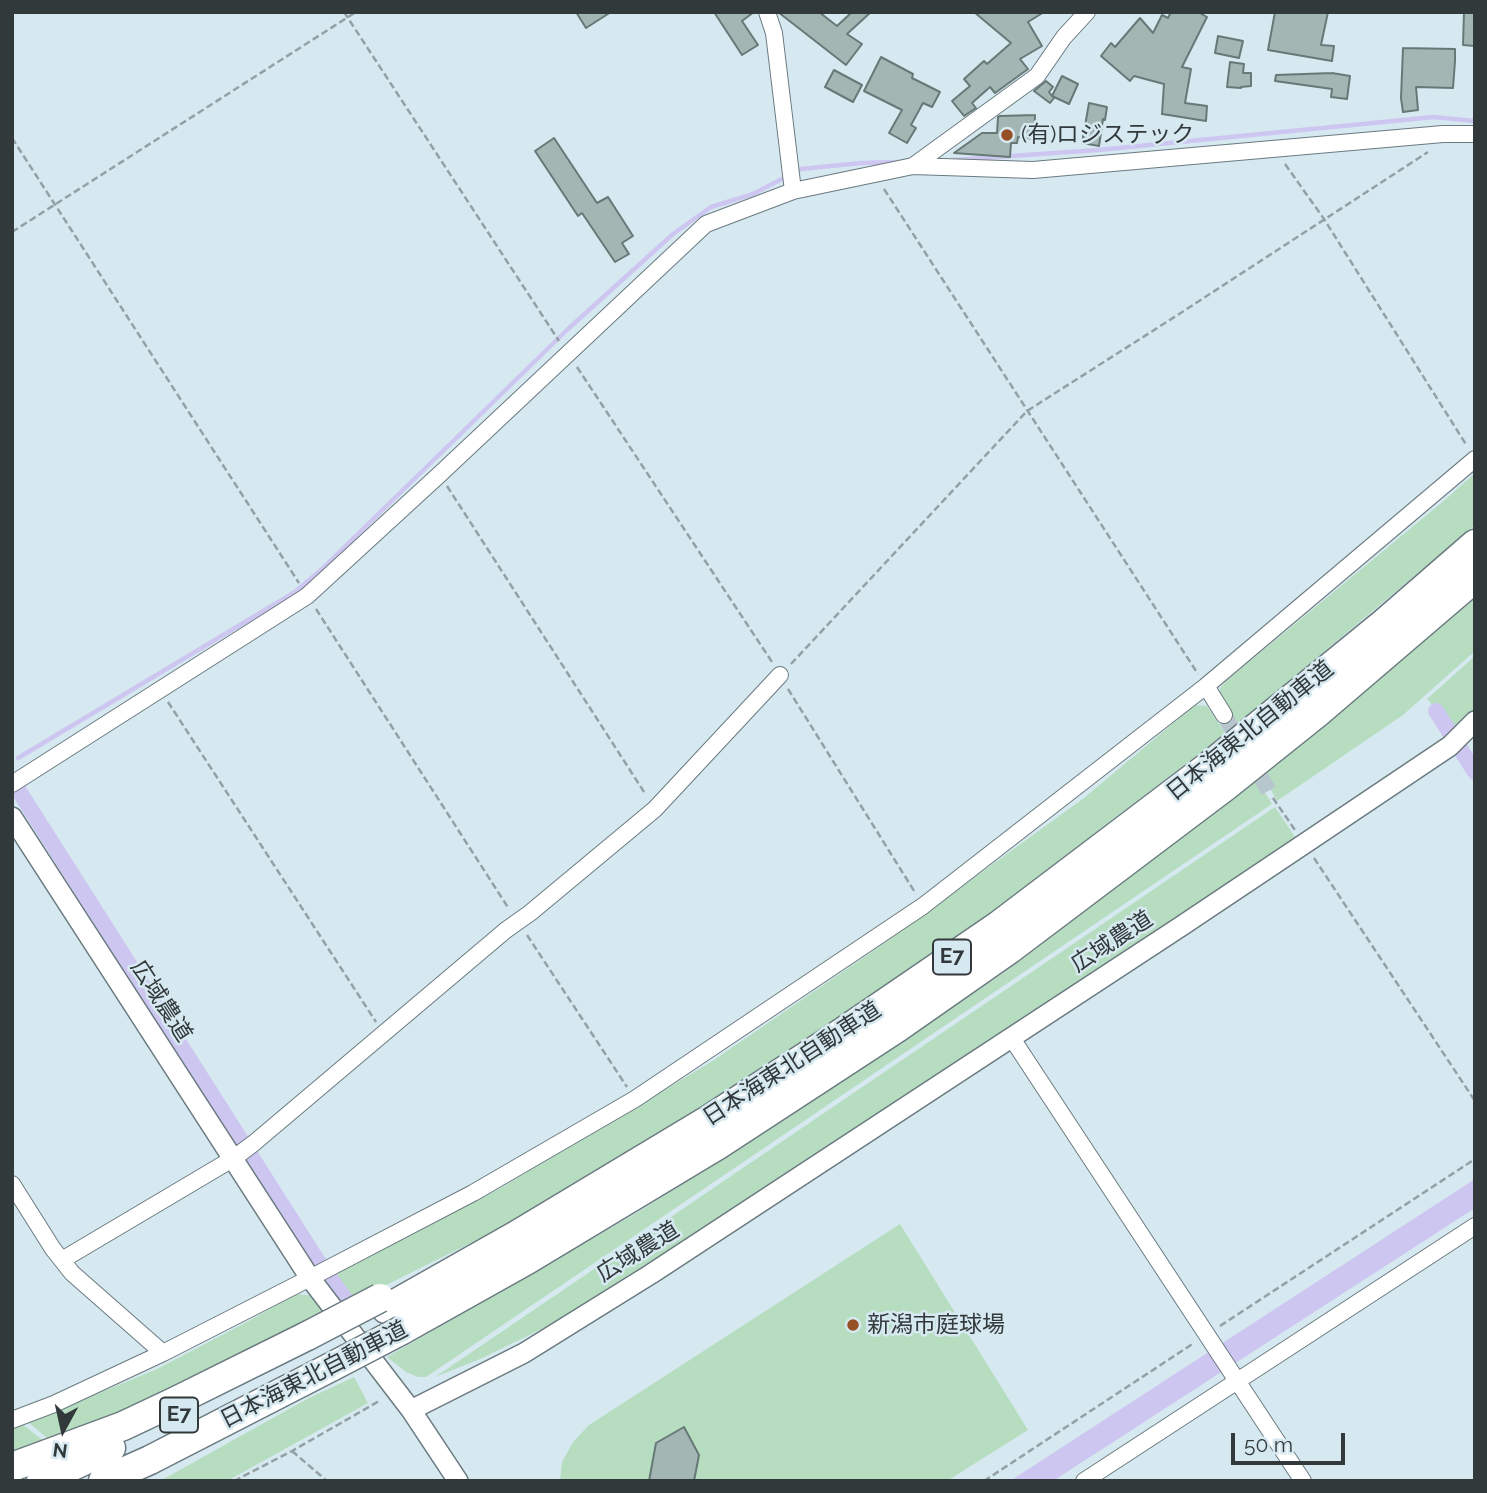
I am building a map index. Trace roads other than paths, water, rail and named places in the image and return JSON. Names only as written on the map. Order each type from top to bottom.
[{"type":"highway","name":"日本海東北自動車道","points":[[389,1312],[414,1294],[708,1120],[999,925],[1210,765],[1384,623],[1475,544]]},
{"type":"highway","name":"日本海東北自動車道","points":[[41,1481],[319,1349],[389,1312],[527,1260],[706,1152],[897,1028],[1010,949],[1246,771],[1475,578]]},
{"type":"highway","name":"日本海東北自動車道","points":[[103,1481],[301,1383],[319,1349]]},
{"type":"highway","points":[[12,1467],[134,1421],[176,1401],[319,1349]]},
{"type":"highway","points":[[135,1481],[206,1444],[301,1383]]},
{"type":"street","points":[[767,12],[774,33],[793,191]]},
{"type":"street","points":[[913,166],[1037,76],[1064,37],[1087,12]]},
{"type":"street","points":[[12,785],[307,596],[706,224],[793,191],[913,166],[1033,170],[1443,134],[1475,134]]},
{"type":"street","points":[[12,1420],[54,1404],[163,1353],[310,1278],[473,1193],[635,1100],[923,906],[1206,686],[1471,453]]},
{"type":"street","points":[[62,1260],[254,1143],[506,930],[655,809],[780,675]]},
{"type":"street","points":[[1206,686],[1224,715]]},
{"type":"street","name":"広域農道","points":[[12,817],[310,1278],[411,1410],[524,1353],[651,1274],[1304,844],[1450,746],[1475,721]]},
{"type":"street","points":[[1011,1037],[1303,1481]]},
{"type":"street","points":[[12,1184],[53,1249],[72,1272],[163,1353]]},
{"type":"street","points":[[1084,1481],[1236,1378],[1475,1226]]},
{"type":"street","points":[[411,1410],[458,1481]]},
{"type":"waterway","points":[[953,160],[1098,150],[1434,117],[1475,121]]},
{"type":"waterway","points":[[18,758],[295,592],[322,569],[568,329],[673,234],[711,207],[753,194],[801,169],[899,162]]},
{"type":"waterway","points":[[1436,711],[1475,772]]},
{"type":"waterway","points":[[12,780],[317,1260],[345,1299]]},
{"type":"tunnel","points":[[1224,715],[1273,798]]},
{"type":"place","name":"(有)ロジステック","points":[[1007,135]]},
{"type":"place","name":"新潟市庭球場","points":[[853,1325]]}]
